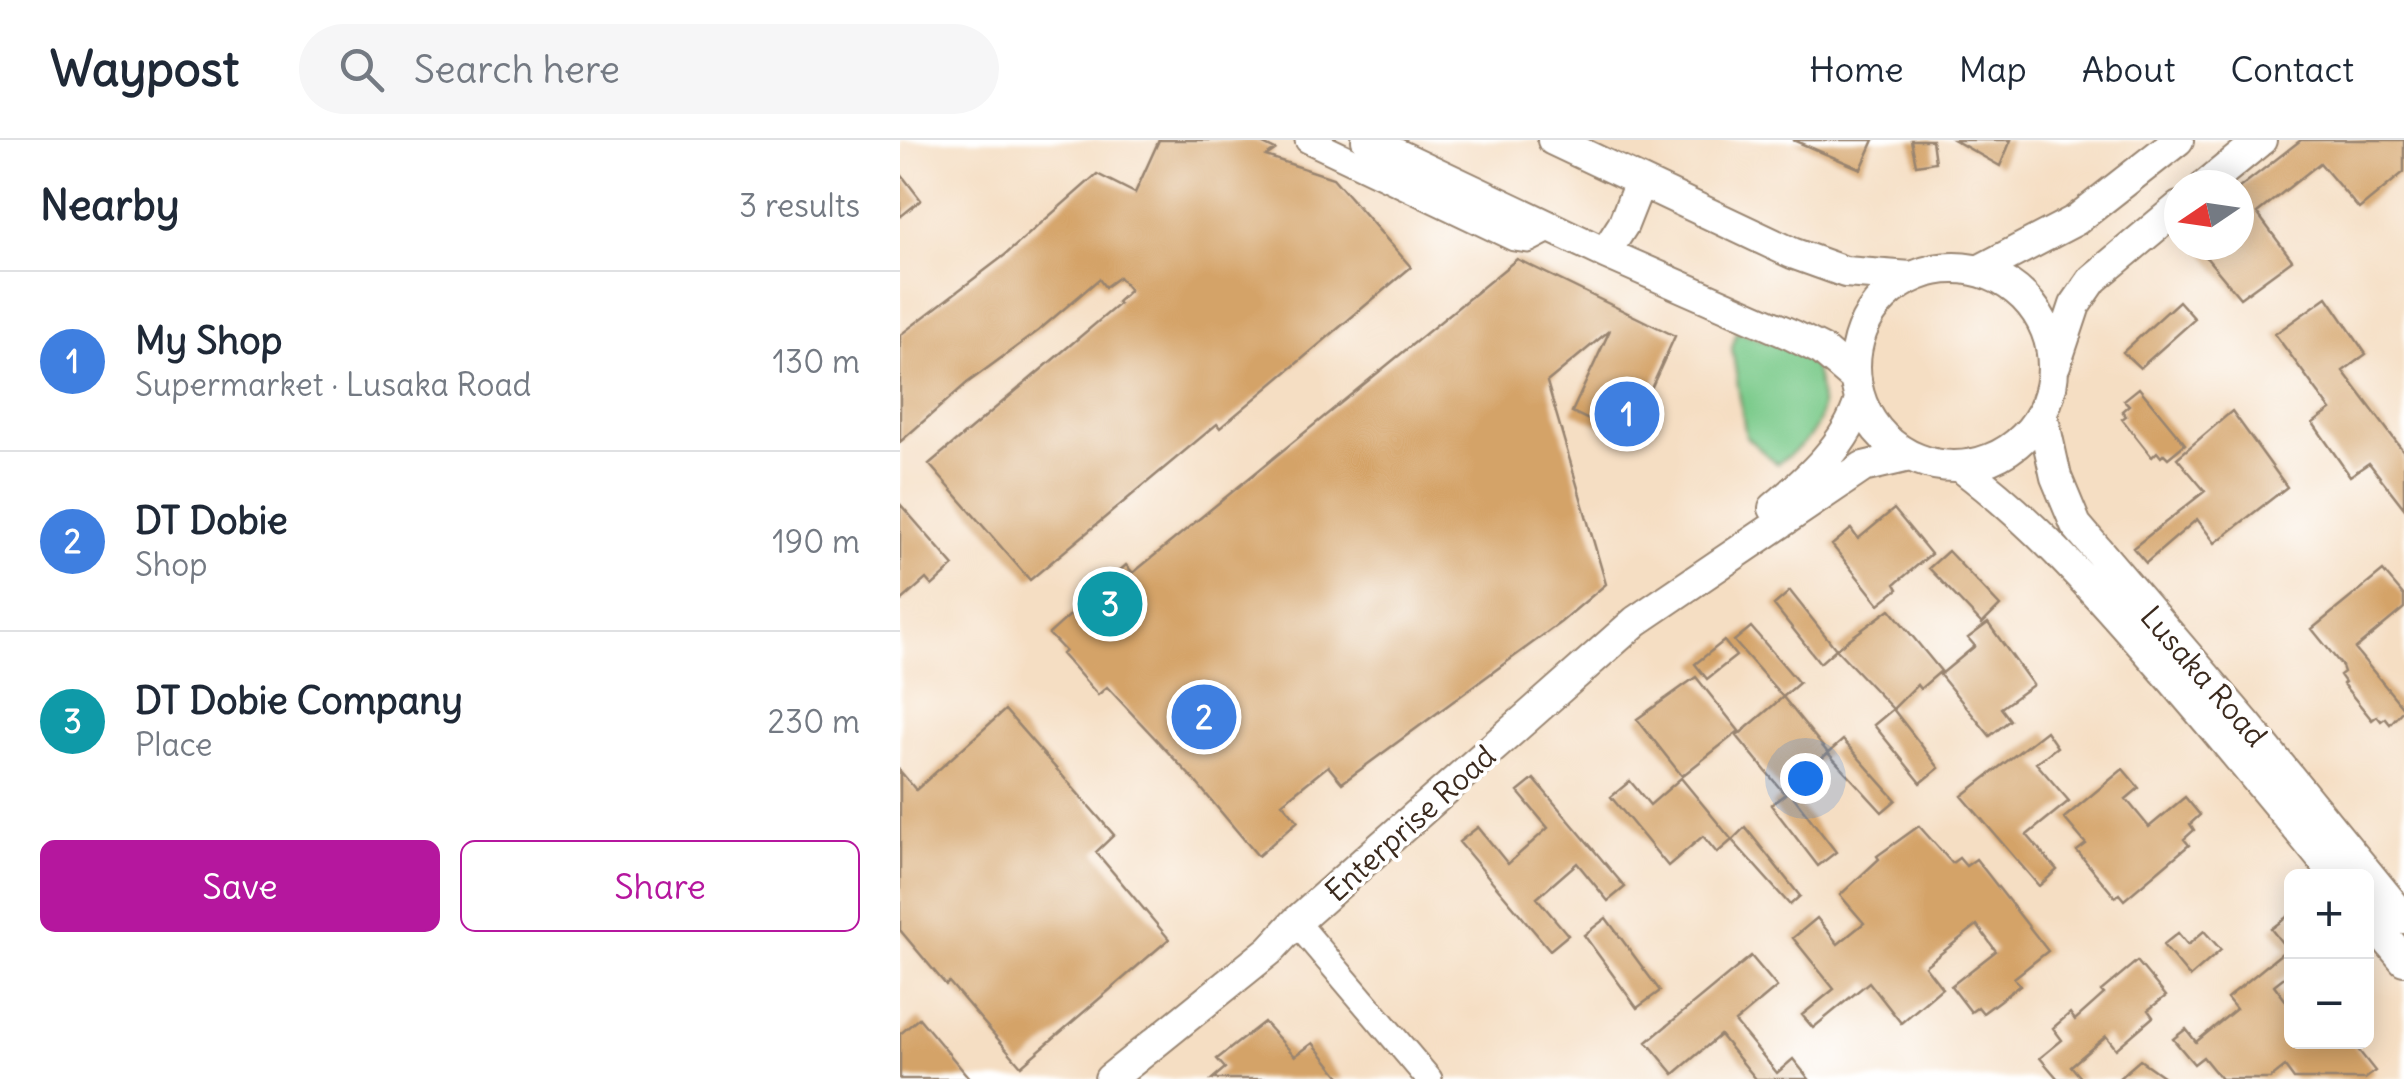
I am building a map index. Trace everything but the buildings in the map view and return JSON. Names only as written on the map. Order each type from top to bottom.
[{"type":"main road","points":[[1367,140],[1822,350],[1858,390],[1872,423],[1889,442],[1934,465],[1960,467],[1985,462],[2008,451],[2027,434],[2042,414],[2051,390],[2054,368],[2075,304],[2093,280],[2164,220]]},
{"type":"main road","points":[[1552,140],[1792,253],[1845,272],[1910,276],[1944,267],[1980,270],[2004,280],[2025,296],[2041,318],[2054,368]]},
{"type":"main road","points":[[1980,270],[2076,220],[2178,140]]},
{"type":"main road","points":[[2224,170],[2261,140]]},
{"type":"main road","points":[[1605,252],[1628,213],[1640,182]]},
{"type":"main road","points":[[1858,390],[1856,354],[1867,320],[1890,290],[1910,276]]},
{"type":"main road","name":"Enterprise Road","points":[[1711,570],[1738,538],[1822,464],[1845,432],[1858,390]]},
{"type":"main road","name":"Lusaka Road","points":[[2042,414],[2060,488],[2076,524],[2404,918]]},
{"type":"main road","name":"Enterprise Road","points":[[1110,1079],[1270,950],[1296,922],[1636,621],[1863,467],[1910,456]]},
{"type":"main road","name":"Lusaka Road","points":[[1960,467],[2019,513],[2102,600],[2212,725],[2330,869]]},
{"type":"main road","points":[[2374,924],[2404,960]]},
{"type":"street","points":[[1308,140],[1514,238],[1528,240],[1553,227]]},
{"type":"street","points":[[1296,922],[1429,1079]]},
{"type":"green space","points":[[1737,331],[1790,350],[1816,373],[1821,403],[1817,425],[1804,442],[1777,464],[1746,437],[1732,348]]},
{"type":"place","name":"My Shop","points":[[1627,414]]},
{"type":"place","name":"DT Dobie Company","points":[[1110,604]]},
{"type":"place","name":"DT Dobie","points":[[1204,717]]}]
